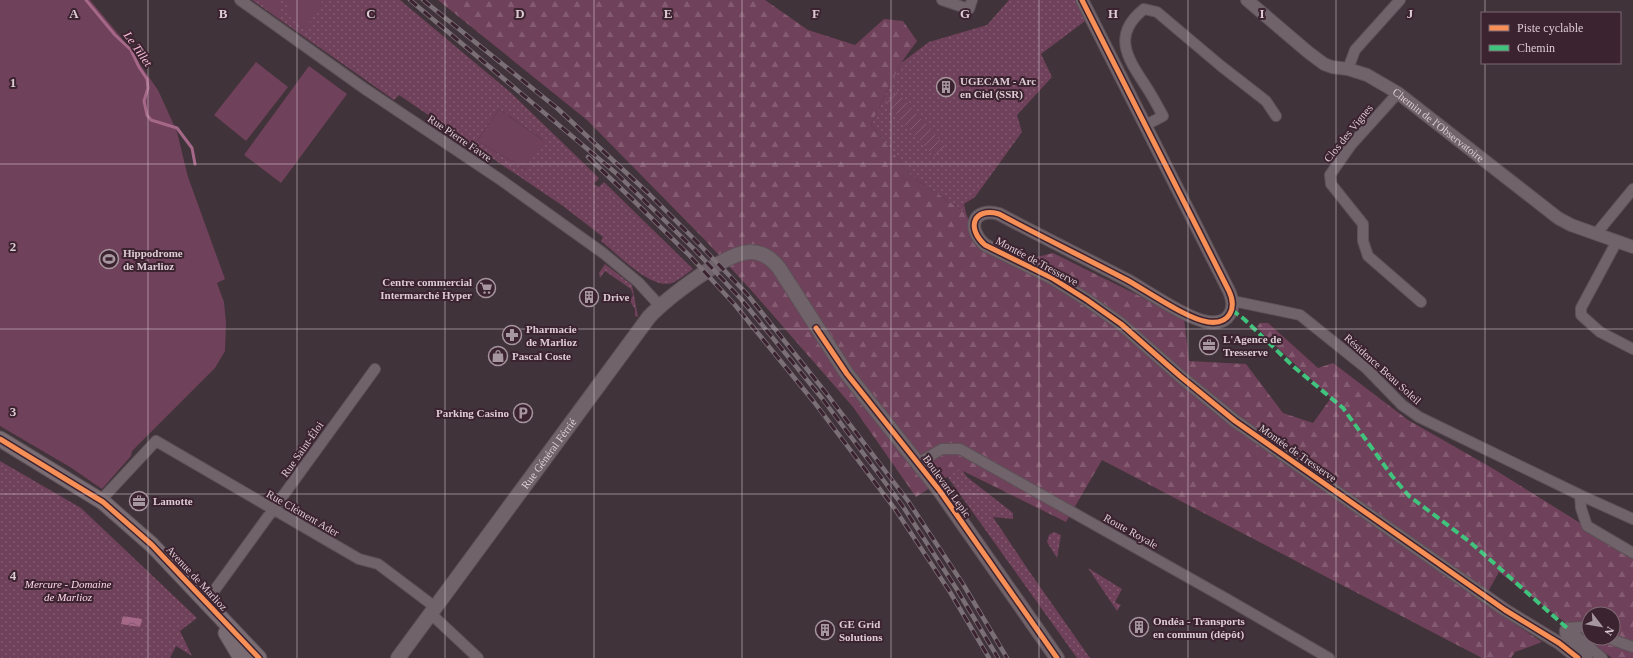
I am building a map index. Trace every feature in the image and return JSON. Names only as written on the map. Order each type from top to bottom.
[{"type":"main road","name":"Boulevard Lepic","points":[[716,266],[733,256],[745,252],[756,253],[771,260],[784,276],[847,374],[918,462],[1057,658]]},
{"type":"main road","name":"Rue Général Férrié","points":[[398,658],[649,317],[682,288],[716,266]]},
{"type":"main road","name":"Avenue de Marlioz","points":[[0,439],[101,500],[152,544],[258,658]]},
{"type":"main road","name":"Avenue de Marlioz","points":[[72,482],[102,506],[118,515]]},
{"type":"main road","name":"Avenue de Marlioz","points":[[210,607],[241,658]]},
{"type":"street","name":"Rue Pierre Favre","points":[[240,0],[365,89],[501,180],[603,253],[638,282],[660,306]]},
{"type":"street","points":[[942,0],[969,9],[972,0]]},
{"type":"street","points":[[1082,0],[1233,301]]},
{"type":"street","name":"Chemin de l'Observatoire","points":[[1247,0],[1316,58],[1332,67],[1348,69],[1367,75],[1398,93],[1548,212],[1571,225],[1633,247]]},
{"type":"street","points":[[1348,69],[1355,50],[1400,0]]},
{"type":"street","points":[[1146,125],[1163,116],[1127,55],[1125,42],[1128,29],[1136,15],[1144,9],[1157,12],[1221,66],[1266,101],[1276,116]]},
{"type":"street","name":"Clos des Vignes","points":[[1398,93],[1351,145],[1330,175],[1332,184],[1363,224],[1363,241],[1368,256],[1421,302]]},
{"type":"street","points":[[1596,234],[1633,189]]},
{"type":"street","name":"Montée de Tresserve","points":[[1233,301],[1232,310],[1225,319],[1221,321],[1207,322],[1192,316],[1127,280],[999,214],[986,213],[980,215],[974,225],[976,234],[986,245],[1052,278],[1088,300],[1121,324],[1180,376],[1235,421],[1505,610],[1558,643],[1578,658]]},
{"type":"street","points":[[1616,241],[1582,308],[1581,314],[1600,332],[1633,349]]},
{"type":"street","name":"Résidence Beau Soleil","points":[[1233,301],[1300,315],[1366,368],[1402,405],[1419,417],[1633,519]]},
{"type":"street","name":"Rue Saint-Éloi","points":[[210,607],[273,510],[375,369]]},
{"type":"street","name":"Rue Clément Ader","points":[[101,500],[156,441],[359,559],[378,564],[433,610],[478,658]]},
{"type":"street","name":"Route Royale","points":[[918,462],[932,456],[942,449],[960,449],[1329,658]]},
{"type":"street","points":[[1580,495],[1581,508],[1587,526],[1633,552]]},
{"type":"street","points":[[1567,628],[1581,627]]},
{"type":"street","points":[[1567,628],[1565,630],[1567,639],[1587,658]]},
{"type":"street","points":[[1567,628],[1602,658]]},
{"type":"street","points":[[1621,643],[1633,647]]},
{"type":"green space","name":"Hippodrome de Marlioz","points":[[0,0],[90,0],[120,36],[158,90],[177,132],[188,177],[225,279],[217,283],[224,302],[226,323],[225,351],[215,368],[132,451],[131,456],[102,489],[70,467],[0,426]]},
{"type":"green space","points":[[252,0],[400,0],[510,92],[599,178],[594,184],[599,187],[604,182],[693,269],[672,283],[664,284],[644,276],[601,241],[603,237],[563,206],[399,95],[394,100]],"holes":[[[499,109],[543,140],[525,169],[477,141]]]},
{"type":"green space","points":[[256,0],[279,0],[281,18]]},
{"type":"green space","points":[[288,0],[323,0],[306,29],[289,15]]},
{"type":"green space","points":[[438,0],[765,0],[808,30],[855,45],[884,19],[903,21],[917,41],[901,63],[871,124],[911,176],[966,213],[970,225],[971,239],[994,256],[1025,260],[1053,253],[1184,318],[1189,361],[1246,364],[1283,413],[1313,423],[1331,398],[1267,338],[1257,327],[1260,323],[1268,323],[1318,368],[1333,363],[1408,420],[1492,468],[1633,556],[1633,658],[1612,658],[1596,646],[1621,646],[1621,606],[1581,606],[1581,634],[1499,572],[1482,602],[1542,642],[1515,652],[1511,658],[1482,658],[1102,460],[1066,522],[959,469],[916,497],[853,407],[751,290],[705,240],[587,120]]},
{"type":"green space","points":[[1009,0],[1077,0],[1085,21],[1041,54],[1052,77],[1017,115],[1022,132],[975,197],[964,204],[966,213],[911,176],[871,124],[901,63],[929,42],[987,25]]},
{"type":"green space","points":[[256,62],[288,87],[246,141],[214,115]]},
{"type":"green space","points":[[309,66],[347,94],[281,183],[244,155]]},
{"type":"green space","points":[[897,92],[945,146],[934,156],[885,103]]},
{"type":"green space","points":[[499,109],[544,141],[525,169],[477,141]]},
{"type":"green space","points":[[605,264],[632,285],[638,317],[635,316],[635,309],[630,301],[633,295],[631,289],[605,271],[600,278],[599,273]]},
{"type":"green space","name":"Mercure - Domaine de Marlioz","points":[[0,461],[81,508],[197,618],[180,631],[192,656],[176,646],[170,658],[0,658]]},
{"type":"green space","points":[[956,461],[967,477],[1013,513],[1013,519],[993,517],[1090,658],[1077,658],[939,465]]},
{"type":"green space","points":[[1054,532],[1061,535],[1057,558],[1047,542],[1049,535]]},
{"type":"green space","points":[[1088,568],[1122,589],[1115,602],[1121,605],[1117,611]]},
{"type":"water","points":[[123,616],[142,619],[140,627],[121,624]]},
{"type":"waterway","name":"Le Tillet","points":[[86,0],[115,35],[131,50],[139,67],[147,79],[148,88],[144,101],[147,115],[151,120],[177,128],[192,148],[195,164]]},
{"type":"railway","points":[[410,0],[617,174],[695,250],[741,299],[821,397],[902,505],[956,588],[998,658]]},
{"type":"railway","points":[[423,0],[558,109],[648,193],[747,294],[826,393],[908,501],[963,584],[1007,658]]},
{"type":"railway","points":[[588,157],[689,255],[735,305],[814,402],[895,509],[950,592],[989,658]]},
{"type":"marked path","points":[[1232,310],[1244,319],[1294,367],[1343,408],[1392,476],[1409,496],[1470,542],[1567,628]]},
{"type":"cycle path","points":[[1082,0],[1229,291],[1232,303],[1230,314],[1222,321],[1216,322],[1208,322],[1189,316],[1127,280],[999,214],[990,213],[978,216],[975,220],[974,226],[979,238],[985,245],[1052,278],[1087,300],[1121,324],[1180,376],[1235,421],[1505,610],[1559,643],[1578,658]]},
{"type":"cycle path","points":[[816,328],[847,374],[940,491],[1057,658]]},
{"type":"cycle path","points":[[0,439],[103,502],[152,545],[259,658]]},
{"type":"place","name":"UGECAM - Arc en Ciel (SSR)","points":[[946,87]]},
{"type":"place","name":"Hippodrome de Marlioz","points":[[109,259]]},
{"type":"place","name":"Centre commercial Intermarché Hyper","points":[[486,288]]},
{"type":"place","name":"Drive","points":[[589,297]]},
{"type":"place","name":"Pharmacie de Marlioz","points":[[512,335]]},
{"type":"place","name":"L'Agence de Tresserve","points":[[1209,345]]},
{"type":"place","name":"Pascal Coste","points":[[498,356]]},
{"type":"place","name":"Parking Casino","points":[[523,413]]},
{"type":"place","name":"Lamotte","points":[[139,501]]},
{"type":"place","name":"Ondéa - Transports en commun (dépôt)","points":[[1139,627]]},
{"type":"place","name":"GE Grid Solutions","points":[[825,630]]}]
